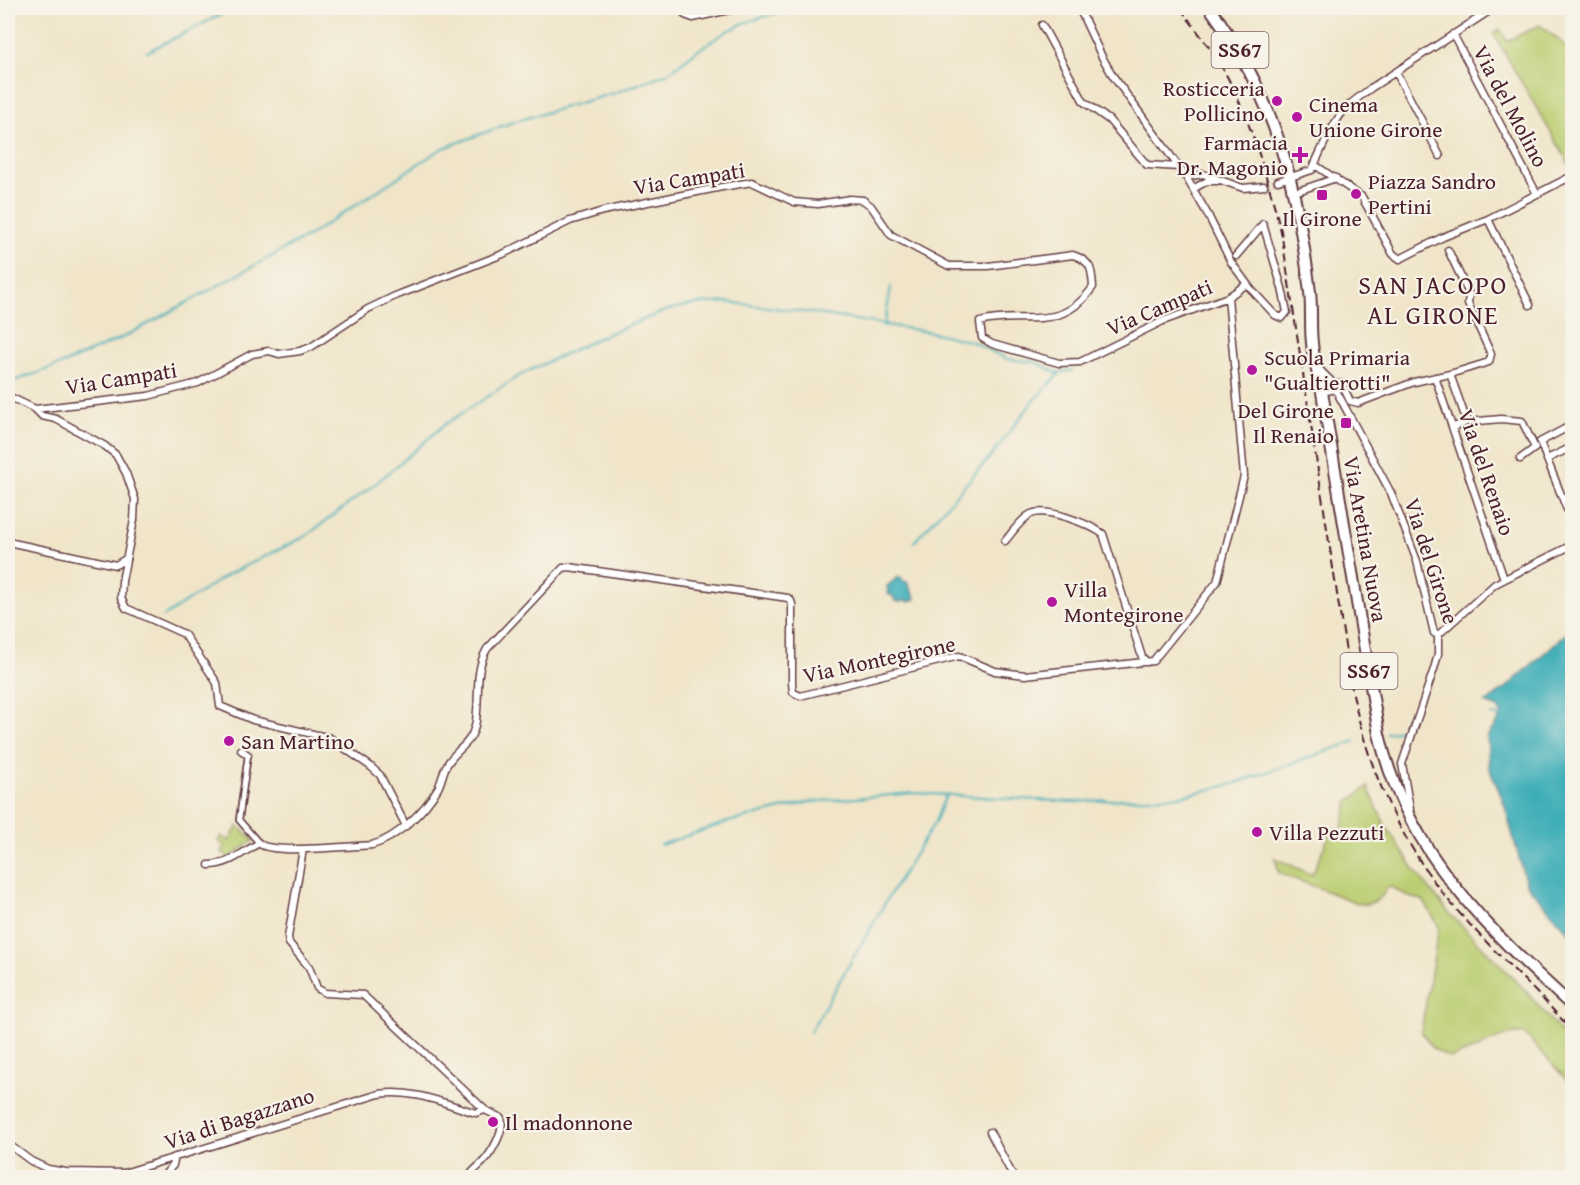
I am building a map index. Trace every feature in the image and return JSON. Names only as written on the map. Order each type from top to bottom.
[{"type":"main road","name":"SS67","points":[[1210,8],[1251,71],[1275,126],[1295,192]]},
{"type":"main road","name":"Via Aretina Nuova","points":[[1295,192],[1310,293],[1312,346],[1322,392],[1379,734],[1387,765],[1414,824],[1437,865],[1486,923],[1572,1006]]},
{"type":"street","points":[[686,8],[685,15],[693,18],[738,8]]},
{"type":"street","points":[[1079,8],[1113,76],[1186,177],[1231,262],[1275,315],[1280,318],[1285,315],[1284,296],[1263,224],[1236,256]]},
{"type":"street","points":[[1278,181],[1311,171],[1347,107],[1371,88],[1494,8]]},
{"type":"street","points":[[1042,25],[1084,102],[1109,120],[1146,165],[1179,167]]},
{"type":"street","name":"Via del Molino","points":[[1453,34],[1537,194]]},
{"type":"street","points":[[1396,72],[1440,156]]},
{"type":"street","points":[[1315,165],[1362,197],[1393,254],[1400,259],[1443,237],[1488,219],[1572,176]]},
{"type":"street","points":[[1186,177],[1203,174],[1244,188],[1263,186]]},
{"type":"street","points":[[1295,192],[1336,178]]},
{"type":"street","points":[[1193,189],[1207,181],[1218,181]]},
{"type":"street","name":"Via Campati","points":[[35,409],[148,396],[198,383],[252,354],[269,351],[279,354],[300,351],[311,347],[368,309],[395,296],[502,254],[570,221],[603,211],[752,182],[794,202],[818,204],[850,199],[863,200],[871,206],[891,235],[949,266],[988,266],[1073,255],[1084,258],[1089,265],[1093,287],[1079,302],[1063,313],[1034,320],[995,319],[980,322],[982,338],[992,344],[1059,363],[1080,362],[1162,321],[1228,297],[1247,284]]},
{"type":"street","points":[[1488,219],[1530,304]]},
{"type":"street","points":[[1322,392],[1335,389],[1338,384],[1342,384],[1350,401],[1355,403],[1414,382],[1490,362],[1491,354],[1468,304],[1469,294],[1448,250]]},
{"type":"street","points":[[1005,541],[1029,515],[1036,513],[1081,522],[1094,527],[1103,534],[1142,657],[1147,662],[1159,656],[1217,582],[1244,476],[1228,297]]},
{"type":"street","name":"Via del Girone","points":[[1317,367],[1328,376],[1392,493],[1415,554],[1429,618],[1434,633],[1438,635],[1438,654],[1434,669],[1402,764],[1414,824]]},
{"type":"street","points":[[1450,374],[1467,422]]},
{"type":"street","name":"Via del Renaio","points":[[1436,377],[1504,579]]},
{"type":"street","points":[[8,396],[35,409],[42,416],[56,419],[105,446],[116,455],[126,473],[135,499],[134,520],[121,598],[126,608],[184,634],[224,695]]},
{"type":"street","points":[[1453,427],[1467,422],[1501,419],[1522,421],[1535,448],[1520,459]]},
{"type":"street","points":[[1572,426],[1540,442],[1572,522]]},
{"type":"street","points":[[1547,459],[1572,447]]},
{"type":"street","points":[[8,542],[116,566],[123,577]]},
{"type":"street","points":[[1438,635],[1466,612],[1486,591],[1504,579],[1572,545]]},
{"type":"street","points":[[116,566],[128,558]]},
{"type":"street","name":"Via Montegirone","points":[[406,826],[429,802],[439,787],[447,763],[471,738],[477,717],[481,659],[487,649],[559,571],[569,567],[788,598],[792,604],[793,692],[800,696],[959,656],[994,671],[1025,675],[1147,662]]},
{"type":"street","points":[[217,683],[220,706],[253,720],[330,738],[370,766],[380,775],[406,826],[381,842],[372,844],[303,849],[262,847],[239,820],[248,755],[242,750]]},
{"type":"street","points":[[209,865],[221,865],[259,843]]},
{"type":"street","points":[[303,849],[288,937],[289,943],[309,967],[317,988],[325,993],[363,995],[485,1110],[501,1118],[502,1126],[493,1147],[468,1178]]},
{"type":"street","name":"Via di Bagazzano","points":[[8,1144],[31,1161],[48,1168],[66,1172],[124,1173],[379,1094],[415,1093],[476,1113],[485,1110]]},
{"type":"street","points":[[990,1132],[1014,1178]]},
{"type":"street","points":[[162,1178],[173,1165],[175,1157]]},
{"type":"green space","points":[[1540,25],[1572,51],[1572,169],[1493,33],[1500,29],[1507,41]]},
{"type":"green space","points":[[1368,787],[1385,825],[1416,872],[1448,912],[1526,991],[1572,1045],[1572,1086],[1525,1034],[1505,1036],[1450,1058],[1432,1048],[1421,1031],[1439,927],[1423,900],[1409,897],[1391,887],[1387,888],[1376,900],[1360,904],[1279,873],[1275,858],[1312,875],[1332,829],[1341,834],[1348,802]]},
{"type":"green space","points":[[238,826],[254,840],[229,858],[222,852],[225,846],[218,841],[221,836],[229,841]]},
{"type":"water","points":[[898,577],[907,582],[916,599],[909,602],[895,601],[893,596],[888,594],[887,586]]},
{"type":"water","points":[[1572,631],[1572,936],[1526,884],[1504,803],[1489,767],[1487,737],[1502,715],[1498,708],[1485,703],[1507,687],[1564,635]]},
{"type":"waterway","points":[[147,52],[234,8]]},
{"type":"waterway","points":[[8,383],[63,364],[124,337],[310,235],[441,149],[513,122],[614,93],[668,73],[698,50],[744,23],[772,14],[816,8]]},
{"type":"waterway","points":[[884,326],[891,287]]},
{"type":"waterway","points":[[163,617],[227,575],[306,536],[379,481],[444,425],[522,374],[605,335],[668,310],[695,304],[727,302],[812,313],[935,333],[973,342],[1007,359],[1035,362],[1057,373],[1073,370]]},
{"type":"waterway","points":[[914,542],[991,456],[1033,401],[1059,374]]},
{"type":"waterway","points":[[1386,733],[1402,730],[1414,711]]},
{"type":"waterway","points":[[1491,715],[1503,717]]},
{"type":"waterway","points":[[660,845],[728,822],[810,802],[913,793],[1072,802],[1181,796],[1233,784],[1356,741]]},
{"type":"waterway","points":[[810,1032],[935,822],[946,795]]},
{"type":"tunnel","points":[[1264,186],[1278,181]]},
{"type":"railway","points":[[1180,8],[1207,44],[1231,84],[1260,156],[1281,231],[1350,678],[1371,761],[1393,814],[1438,887],[1469,924],[1572,1031]]},
{"type":"place","name":"Rosticceria Pollicino","points":[[1277,101]]},
{"type":"place","name":"Cinema Unione Girone","points":[[1297,117]]},
{"type":"place","name":"Farmacia Dr. Magonio","points":[[1300,155]]},
{"type":"place","name":"Piazza Sandro Pertini","points":[[1356,194]]},
{"type":"place","name":"Il Girone","points":[[1322,195]]},
{"type":"place","name":"Scuola Primaria \"Gualtierotti\"","points":[[1252,370]]},
{"type":"place","name":"Del Girone Il Renaio","points":[[1346,423]]},
{"type":"place","name":"Villa Montegirone","points":[[1052,602]]},
{"type":"place","name":"San Martino","points":[[229,741]]},
{"type":"place","name":"Villa Pezzuti","points":[[1257,832]]},
{"type":"place","name":"Il madonnone","points":[[493,1122]]},
{"type":"district","name":"SAN JACOPO AL GIRONE","points":[[1433,300]]}]
